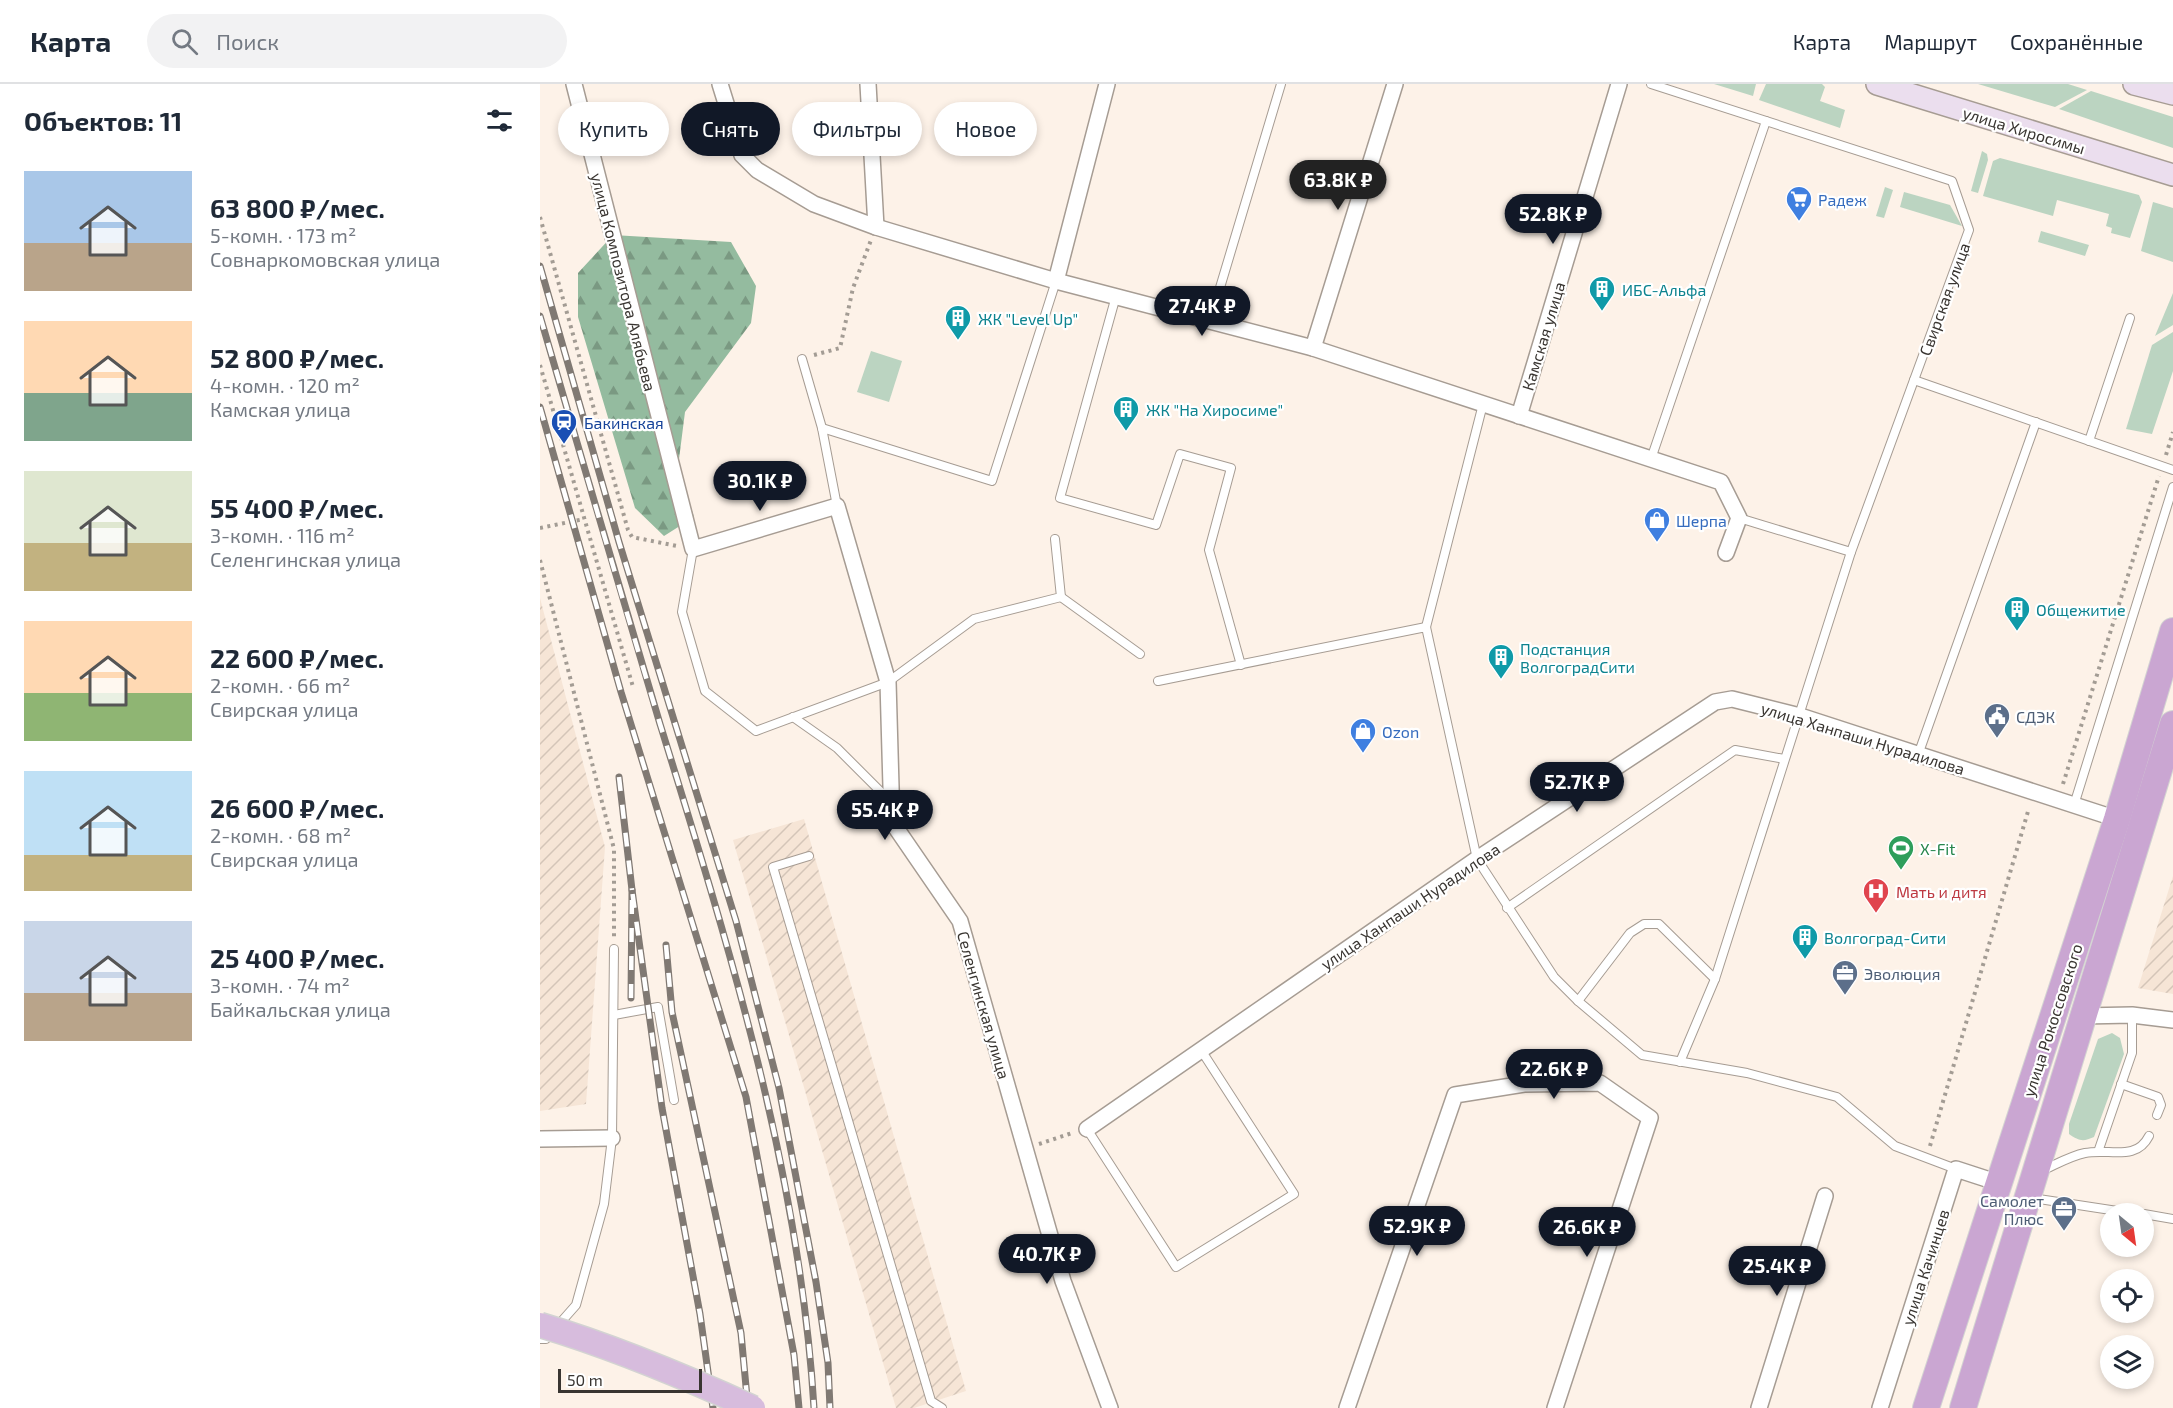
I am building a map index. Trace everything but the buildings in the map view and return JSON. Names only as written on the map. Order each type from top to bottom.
[{"type":"highway","name":"улица Рокоссовского","points":[[1926,1408],[2117,819],[2173,632]]},
{"type":"highway","name":"улица Рокоссовского","points":[[1963,1408],[2173,724]]},
{"type":"main road","name":"улица Хиросимы","points":[[1876,84],[2173,175]]},
{"type":"main road","points":[[2134,84],[2173,94]]},
{"type":"main road","points":[[540,1325],[592,1341],[677,1373],[753,1408]]},
{"type":"street","name":"улица Композитора Алябьева","points":[[574,84],[693,549]]},
{"type":"street","points":[[720,84],[742,155],[756,170],[814,204],[876,227],[1056,281],[1312,348],[1722,483],[1739,518],[1726,553]]},
{"type":"street","points":[[868,84],[876,227]]},
{"type":"street","points":[[1056,281],[1107,84]]},
{"type":"street","points":[[1312,348],[1395,84]]},
{"type":"street","name":"Камская улица","points":[[1519,416],[1619,84]]},
{"type":"street","points":[[693,549],[837,506]]},
{"type":"street","name":"Селенгинская улица","points":[[837,506],[888,682],[891,822],[960,921],[1064,1281],[1110,1408]]},
{"type":"street","name":"улица Ханпаши Нурадилова","points":[[1087,1128],[1477,859],[1715,702],[1732,699],[1800,716],[2117,819]]},
{"type":"street","points":[[2082,1016],[2132,1016],[2173,1020]]},
{"type":"street","points":[[1347,1408],[1455,1095],[1524,1084],[1600,1083],[1650,1118],[1555,1408]]},
{"type":"street","points":[[540,1139],[612,1138]]},
{"type":"street","points":[[1956,1169],[1999,1183]]},
{"type":"street","name":"улица Качинцев","points":[[1880,1408],[1956,1169]]},
{"type":"street","points":[[1759,1408],[1825,1196]]},
{"type":"lane","points":[[1209,321],[1281,84]]},
{"type":"lane","name":"Свирская улица","points":[[1651,84],[1952,181],[1969,230],[1851,552],[1715,979],[1680,1062]]},
{"type":"lane","points":[[1651,459],[1766,121]]},
{"type":"lane","points":[[822,428],[992,481],[1056,281]]},
{"type":"lane","points":[[1116,296],[1060,498],[1156,525],[1180,454],[1231,468],[1209,550],[1241,665]]},
{"type":"lane","points":[[2089,441],[2130,318]]},
{"type":"lane","points":[[802,359],[822,428],[837,506]]},
{"type":"lane","points":[[1914,380],[2173,470]]},
{"type":"lane","points":[[1483,404],[1426,627],[1477,859],[1554,977],[1578,1001],[1642,1055],[1747,1074],[1837,1097],[1895,1146],[1956,1169]]},
{"type":"lane","points":[[1918,755],[2037,423]]},
{"type":"lane","points":[[2074,805],[2173,487]]},
{"type":"lane","points":[[1739,518],[1851,552]]},
{"type":"lane","points":[[1055,538],[1061,597],[1140,654]]},
{"type":"lane","points":[[693,549],[682,612],[705,691],[756,731],[888,682],[974,619],[1061,597]]},
{"type":"lane","points":[[1158,681],[1426,627]]},
{"type":"lane","points":[[793,717],[837,748],[891,802]]},
{"type":"lane","points":[[1508,908],[1735,750],[1784,759]]},
{"type":"lane","points":[[809,856],[773,867],[931,1401],[942,1408]]},
{"type":"lane","points":[[1578,1001],[1630,933],[1644,924],[1659,924],[1715,979]]},
{"type":"lane","points":[[540,1339],[546,1338],[576,1305],[604,1204],[612,1138],[615,949]]},
{"type":"lane","points":[[614,1015],[658,1007],[675,1100]]},
{"type":"lane","points":[[2098,1152],[2133,1045],[2132,1016]]},
{"type":"lane","points":[[1087,1128],[1176,1267],[1294,1194],[1201,1050]]},
{"type":"lane","points":[[2121,1084],[2158,1097],[2161,1105],[2157,1115]]},
{"type":"lane","points":[[2031,1186],[2072,1158],[2098,1152],[2129,1153],[2144,1146],[2149,1136]]},
{"type":"lane","points":[[2031,1186],[2100,1204]]},
{"type":"lane","points":[[2154,1216],[2173,1219]]},
{"type":"path","points":[[540,217],[628,530],[632,537],[693,549]]},
{"type":"path","points":[[802,359],[840,348],[853,288],[876,227]]},
{"type":"path","points":[[540,365],[633,687]]},
{"type":"path","points":[[540,528],[584,519]]},
{"type":"path","points":[[540,560],[615,849],[615,949]]},
{"type":"path","points":[[1025,1149],[1087,1128]]},
{"type":"shaded area","points":[[540,598],[605,847],[586,1104],[540,1111]]},
{"type":"shaded area","points":[[804,819],[966,1391],[914,1408],[896,1408],[733,840]]},
{"type":"shaded area","points":[[2173,876],[2173,994],[2138,988]]},
{"type":"green space","points":[[1714,84],[1756,84],[1753,96]]},
{"type":"green space","points":[[1766,84],[1822,84],[1825,87],[1820,101],[1845,110],[1840,128],[1759,100]]},
{"type":"green space","points":[[1978,84],[2068,84],[2087,90],[2055,107]]},
{"type":"green space","points":[[2091,91],[2173,117],[2173,148],[2059,109]]},
{"type":"green space","points":[[1982,151],[1987,154],[1988,160],[1978,193],[1971,191]]},
{"type":"green space","points":[[2000,158],[2139,195],[2142,202],[2130,238],[2111,233],[2112,228],[2106,226],[2109,214],[2057,200],[2053,216],[1983,196],[1993,161]]},
{"type":"green space","points":[[1885,187],[1893,190],[1884,218],[1876,216]]},
{"type":"green space","points":[[1904,192],[1950,205],[1962,226],[1900,207]]},
{"type":"green space","points":[[2153,202],[2173,208],[2173,262],[2141,251]]},
{"type":"green space","points":[[2041,231],[2089,245],[2085,256],[2038,242]]},
{"type":"green space","points":[[613,235],[731,242],[756,286],[751,323],[685,412],[678,467],[694,517],[664,536],[635,508],[578,317],[578,273]]},
{"type":"green space","points":[[2173,293],[2173,325],[2155,336]]},
{"type":"green space","points":[[2173,332],[2173,371],[2152,434],[2126,429],[2152,345]]},
{"type":"green space","points":[[871,351],[902,361],[889,402],[857,392]]},
{"type":"green space","points":[[2112,1033],[2120,1038],[2124,1054],[2094,1137],[2078,1139],[2069,1134],[2069,1124],[2098,1039]]},
{"type":"railway","points":[[540,266],[619,542],[736,921],[779,1088],[816,1282],[828,1363],[830,1408]]},
{"type":"railway","points":[[540,316],[711,892],[758,1062],[794,1234],[806,1321],[814,1408]]},
{"type":"railway","points":[[540,407],[621,692],[746,1097],[794,1355],[799,1408]]},
{"type":"railway","points":[[619,777],[632,890]]},
{"type":"railway","points":[[631,998],[632,890],[662,1108],[700,1314],[713,1408]]},
{"type":"railway","points":[[666,945],[672,1012],[741,1333],[748,1408]]},
{"type":"place","name":"Радеж","points":[[1799,222]]},
{"type":"place","name":"ИБС-Альфа","points":[[1602,312]]},
{"type":"place","name":"ЖК \"Level Up\"","points":[[958,341]]},
{"type":"place","name":"ЖК \"На Хиросиме\"","points":[[1126,432]]},
{"type":"place","name":"Бакинская","points":[[564,445]]},
{"type":"place","name":"Шерпа","points":[[1657,543]]},
{"type":"place","name":"Общежитие","points":[[2017,632]]},
{"type":"place","name":"Подстанция ВолгоградСити","points":[[1501,680]]},
{"type":"place","name":"СДЭК","points":[[1997,739]]},
{"type":"place","name":"Ozon","points":[[1363,754]]},
{"type":"place","name":"X-Fit","points":[[1901,871]]},
{"type":"place","name":"Мать и дитя","points":[[1876,914]]},
{"type":"place","name":"Волгоград-Сити","points":[[1805,960]]},
{"type":"place","name":"Эволюция","points":[[1845,996]]},
{"type":"place","name":"Самолет Плюс","points":[[2064,1232]]}]
